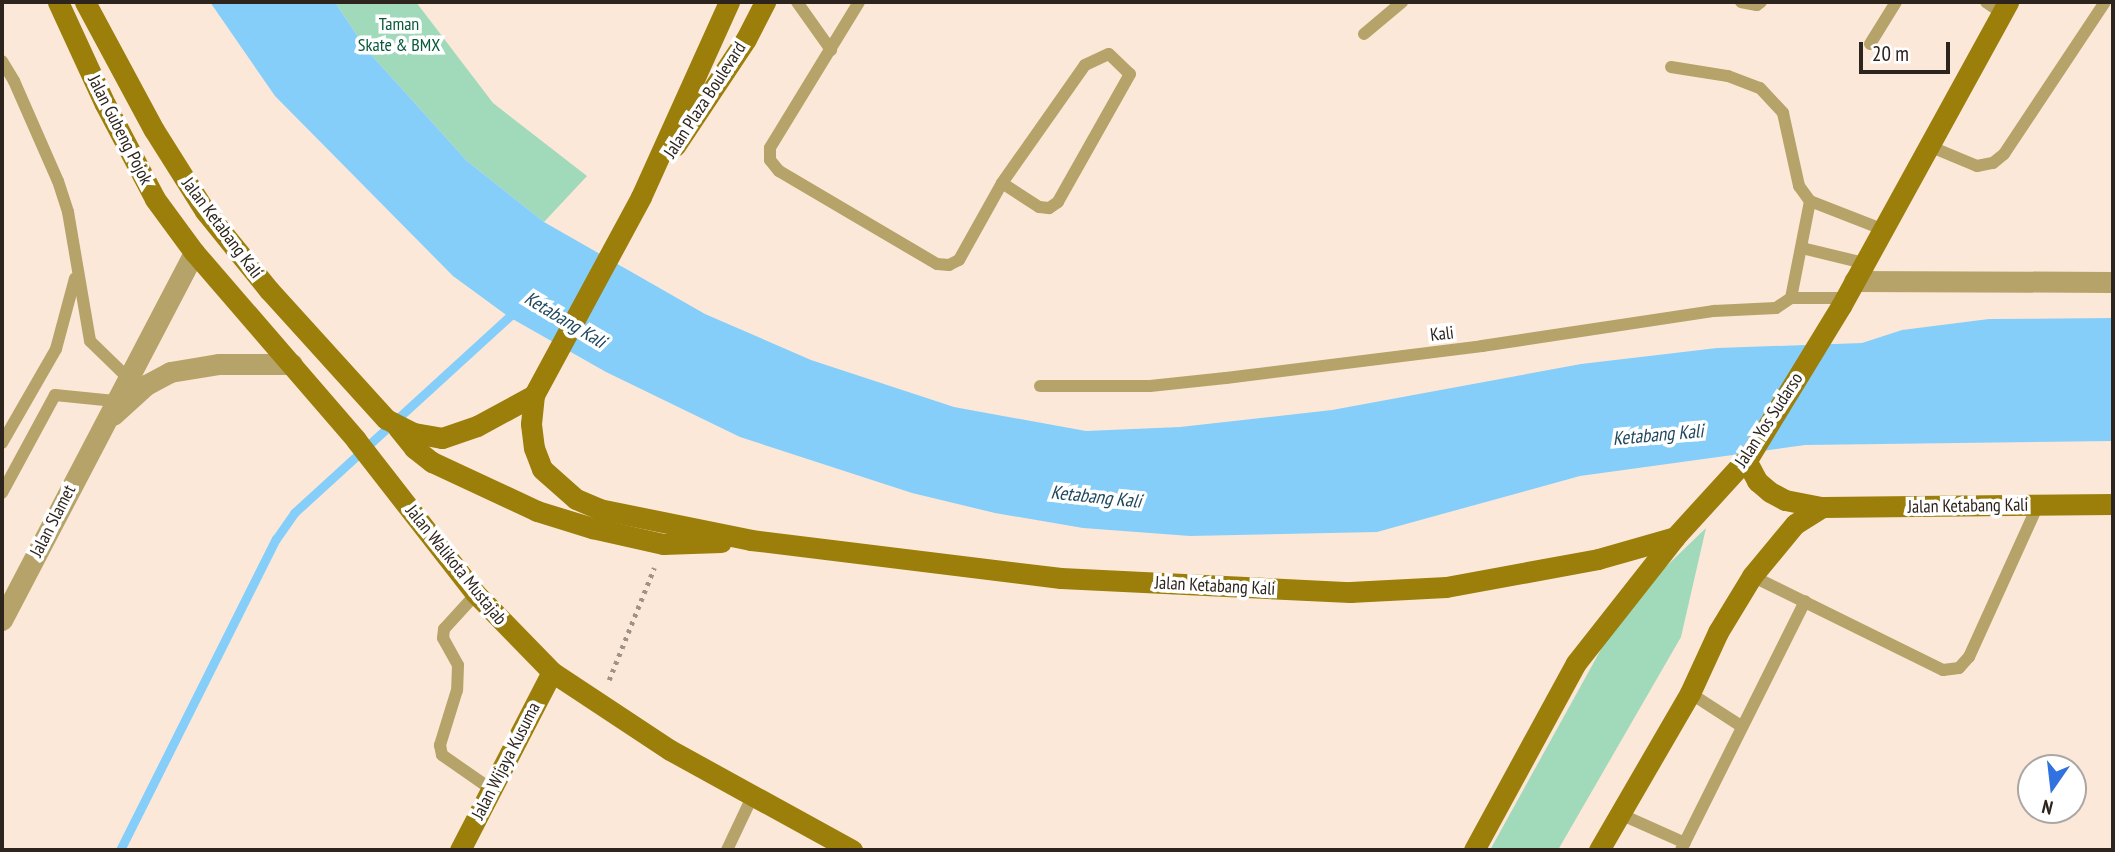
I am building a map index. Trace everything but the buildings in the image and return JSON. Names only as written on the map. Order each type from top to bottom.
[{"type":"street","name":"Jalan Gubeng Pojok","points":[[58,2],[105,104],[155,199],[194,252]]},
{"type":"street","name":"Jalan Ketabang Kali","points":[[85,2],[154,130],[205,211],[269,290],[414,448],[432,462],[537,511],[592,528],[663,544],[751,540]]},
{"type":"street","name":"Jalan Plaza Boulevard","points":[[534,395],[641,197],[729,2]]},
{"type":"street","name":"Jalan Plaza Boulevard","points":[[641,197],[746,39],[765,2]]},
{"type":"street","name":"Jalan Yos Sudarso","points":[[1474,850],[1576,663],[1675,537],[1748,457],[1851,287],[1929,146],[1999,5]]},
{"type":"street","name":"Jalan Walikota Mustajab","points":[[194,252],[356,440],[476,594],[552,672],[670,750],[852,850]]},
{"type":"street","name":"Jalan Slamet","points":[[2,620],[194,252]]},
{"type":"street","points":[[1851,287],[2113,282]]},
{"type":"street","name":"Jalan Slamet","points":[[105,423],[146,385],[170,372],[219,364],[292,364]]},
{"type":"street","name":"Jalan Ketabang Kali","points":[[393,423],[430,437],[457,436],[534,395]]},
{"type":"street","name":"Jalan Ketabang Kali","points":[[534,395],[531,424],[534,448],[542,469],[576,499],[599,509],[751,540],[1061,578],[1350,592],[1446,587],[1598,559],[1675,537]]},
{"type":"street","name":"Jalan Ketabang Kali","points":[[1748,457],[1757,481],[1770,492],[1786,500],[1822,507],[2113,504]]},
{"type":"street","points":[[1599,850],[1690,693],[1718,632],[1752,576],[1795,524],[1822,507]]},
{"type":"street","name":"Jalan Wijaya Kusuma","points":[[460,850],[552,672]]},
{"type":"lane","points":[[797,2],[831,50]]},
{"type":"lane","points":[[859,2],[770,148],[770,160],[779,171],[937,264],[949,265],[959,260],[1002,183],[1085,65],[1109,54],[1130,74],[1058,202],[1049,208],[1039,207],[1002,183]]},
{"type":"lane","points":[[1364,34],[1402,2]]},
{"type":"lane","points":[[1741,2],[1757,5],[1761,2]]},
{"type":"lane","points":[[1870,44],[1896,2]]},
{"type":"lane","points":[[1929,146],[1977,166],[1993,163],[2004,153],[2105,2]]},
{"type":"lane","points":[[2,61],[14,81],[58,181],[68,212],[76,274],[90,341],[127,377]]},
{"type":"lane","points":[[1671,67],[1728,76],[1760,88],[1783,113],[1800,186],[1810,201],[1882,229]]},
{"type":"lane","points":[[2,88],[14,81]]},
{"type":"lane","points":[[1791,298],[1810,201]]},
{"type":"lane","points":[[1802,248],[1851,287]]},
{"type":"lane","points":[[2,443],[56,349],[76,274]]},
{"type":"lane","name":"Kali","points":[[1040,386],[1150,386],[1226,378],[1482,346],[1714,311],[1776,308],[1791,298],[1851,287]]},
{"type":"lane","points":[[2,493],[55,395],[115,401]]},
{"type":"lane","points":[[1752,576],[1943,670],[1959,668],[1969,657],[2038,505]]},
{"type":"lane","points":[[476,594],[444,629],[443,638],[458,665],[458,677],[457,690],[440,745],[442,755],[491,789]]},
{"type":"lane","points":[[1620,814],[1683,846],[1805,601]]},
{"type":"lane","points":[[1690,693],[1741,726]]},
{"type":"lane","points":[[727,850],[753,795]]},
{"type":"path","points":[[601,702],[663,544]]},
{"type":"green space","name":"Taman Skate & BMX","points":[[335,2],[416,2],[493,103],[587,176],[544,222],[467,161],[366,49]]},
{"type":"green space","points":[[1706,528],[1681,637],[1558,850],[1490,850],[1625,606]]},
{"type":"water","name":"Ketabang Kali","points":[[210,2],[335,2],[366,49],[467,161],[544,222],[705,314],[811,360],[954,407],[1086,431],[1180,427],[1332,410],[1581,364],[1717,348],[1862,343],[1902,330],[1989,319],[2113,318],[2113,441],[1805,445],[1580,476],[1377,532],[1190,536],[1083,528],[995,513],[912,493],[740,437],[606,372],[509,317],[453,276],[275,96]]},
{"type":"waterway","name":"Ketabang Kali","points":[[120,850],[276,539],[294,513],[516,310]]}]
